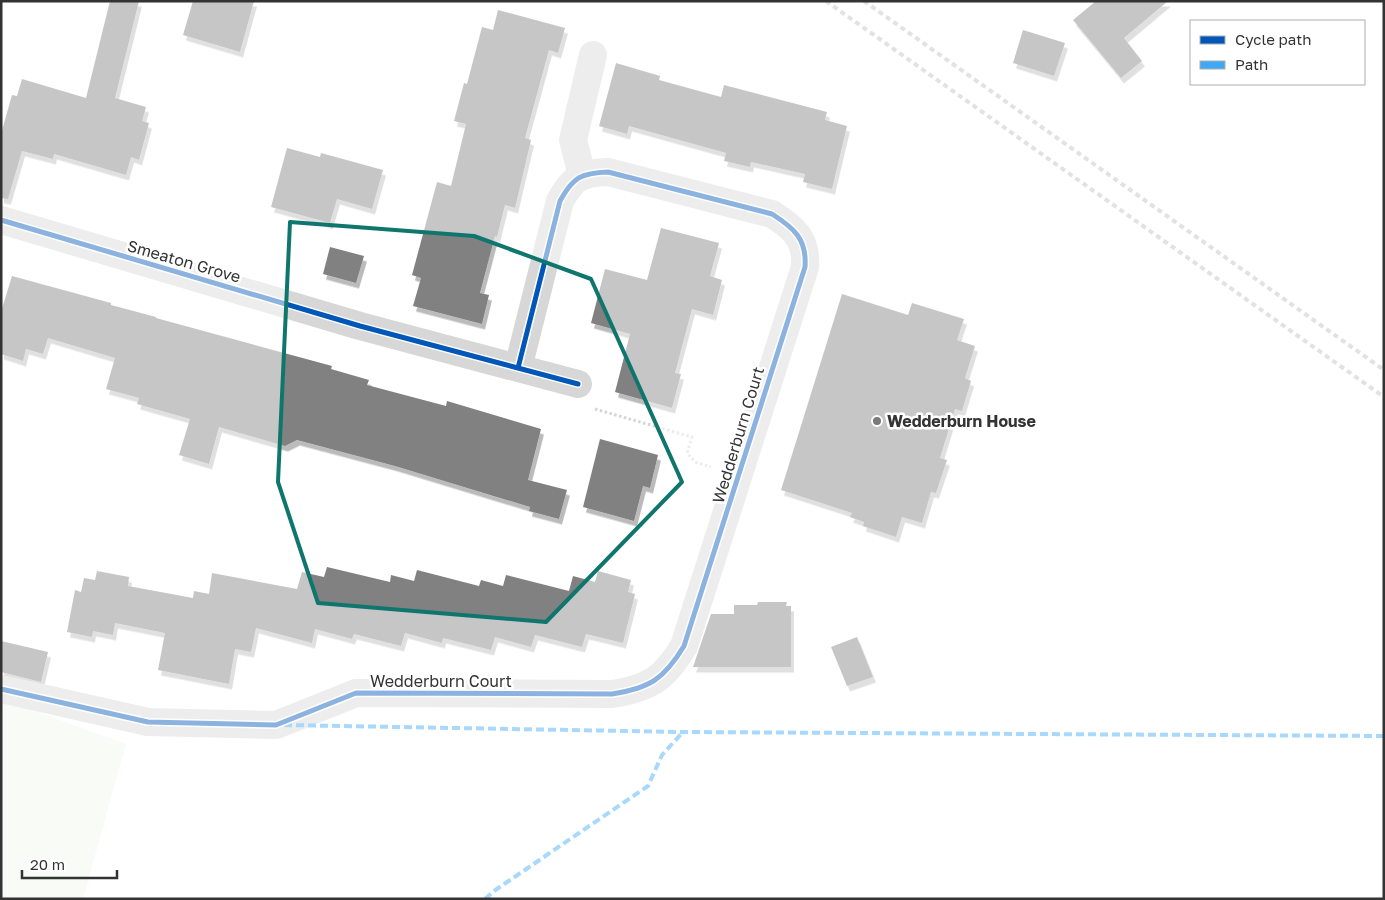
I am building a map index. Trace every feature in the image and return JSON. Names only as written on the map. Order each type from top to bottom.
[{"type":"street","points":[[583,395],[518,368],[560,201],[569,184],[582,175],[573,140],[593,56]]},
{"type":"street","name":"Wedderburn Court","points":[[1,690],[148,722],[276,725],[356,693],[612,694],[634,690],[653,682],[672,666],[684,646],[805,267],[806,252],[800,239],[788,224],[772,214],[608,172],[582,175]]},
{"type":"street","name":"Smeaton Grove","points":[[1,220],[360,326],[518,368]]},
{"type":"path","points":[[583,395],[692,436],[688,453],[695,462]]},
{"type":"highlighted area","points":[[290,222],[474,236],[591,279],[682,482],[546,622],[318,603],[278,482]]},
{"type":"shaded area","points":[[1,702],[16,704],[126,744],[83,899],[1,899]]},
{"type":"building","points":[[110,1],[139,1],[115,98],[146,107],[142,121],[149,123],[139,160],[131,157],[126,175],[54,154],[53,159],[22,151],[8,199],[1,198],[1,134],[12,95],[17,96],[22,79],[86,98]]},
{"type":"building","points":[[193,1],[254,1],[240,52],[183,35]]},
{"type":"building","points":[[1096,1],[1168,1],[1124,38],[1142,61],[1121,78],[1073,20]]},
{"type":"building","points":[[498,10],[565,28],[558,53],[549,50],[525,138],[531,140],[515,208],[505,205],[497,237],[495,236],[480,293],[489,295],[482,324],[413,306],[421,278],[412,275],[437,182],[451,186],[466,124],[454,121],[464,83],[467,84],[482,27],[493,30]]},
{"type":"building","points":[[1023,30],[1065,43],[1054,76],[1013,63]]},
{"type":"building","points":[[616,63],[660,76],[659,80],[721,97],[724,85],[827,112],[825,120],[847,126],[832,189],[803,182],[805,174],[751,162],[750,167],[724,161],[726,153],[629,126],[627,134],[599,126]]},
{"type":"building","points":[[287,148],[320,157],[321,153],[383,170],[372,209],[337,199],[330,223],[271,207]]},
{"type":"building","points":[[661,228],[719,243],[710,276],[722,280],[713,315],[692,309],[675,373],[681,374],[672,408],[615,392],[630,334],[591,323],[605,269],[647,280]]},
{"type":"building","points":[[330,247],[364,256],[356,283],[323,274]]},
{"type":"building","points":[[12,276],[332,366],[331,369],[369,380],[367,385],[446,406],[447,401],[541,429],[528,480],[567,490],[559,519],[529,511],[530,507],[395,466],[297,440],[285,446],[219,427],[209,464],[179,455],[190,419],[137,404],[139,398],[106,389],[115,358],[48,338],[43,354],[26,349],[23,361],[1,354],[1,312]]},
{"type":"building","name":"Wedderburn House","points":[[842,294],[908,315],[912,303],[964,319],[957,340],[975,346],[965,378],[971,381],[962,411],[955,409],[940,458],[947,460],[936,493],[931,492],[922,523],[902,517],[896,537],[863,526],[864,522],[850,517],[852,513],[781,490]]},
{"type":"building","points":[[600,439],[658,455],[650,488],[643,486],[634,521],[583,507]]},
{"type":"building","points":[[327,567],[390,582],[391,575],[414,581],[417,570],[479,586],[481,580],[503,586],[506,575],[569,591],[573,576],[595,582],[598,571],[631,580],[628,592],[635,594],[623,643],[586,634],[582,647],[535,635],[531,647],[495,637],[491,650],[443,638],[442,643],[405,633],[401,646],[354,634],[352,639],[315,629],[312,643],[256,628],[251,652],[235,649],[229,684],[158,670],[165,633],[115,623],[113,635],[93,631],[92,637],[67,632],[75,590],[81,592],[84,578],[95,580],[97,571],[129,577],[128,586],[193,598],[194,591],[209,594],[212,573],[297,589],[302,572],[324,577]]},
{"type":"building","points":[[758,602],[787,602],[786,606],[791,606],[791,667],[693,667],[711,614],[734,614],[734,605],[757,605]]},
{"type":"building","points":[[857,637],[873,677],[847,686],[831,647]]},
{"type":"building","points":[[1,641],[48,652],[41,682],[1,672]]},
{"type":"railway","points":[[826,1],[1384,397]]},
{"type":"railway","points":[[864,1],[1384,370]]},
{"type":"marked path","points":[[284,725],[683,732],[1384,736]]},
{"type":"marked path","points":[[485,899],[648,786],[662,755],[683,732]]},
{"type":"cycle path","points":[[1,689],[148,722],[276,725],[356,693],[612,694],[636,689],[655,680],[670,667],[684,646],[805,267],[804,249],[798,235],[787,224],[772,214],[608,172],[584,175],[569,186],[560,201],[518,368]]},
{"type":"cycle path","points":[[1,220],[360,326],[578,384]]},
{"type":"place","name":"Wedderburn House","points":[[877,421]]}]
